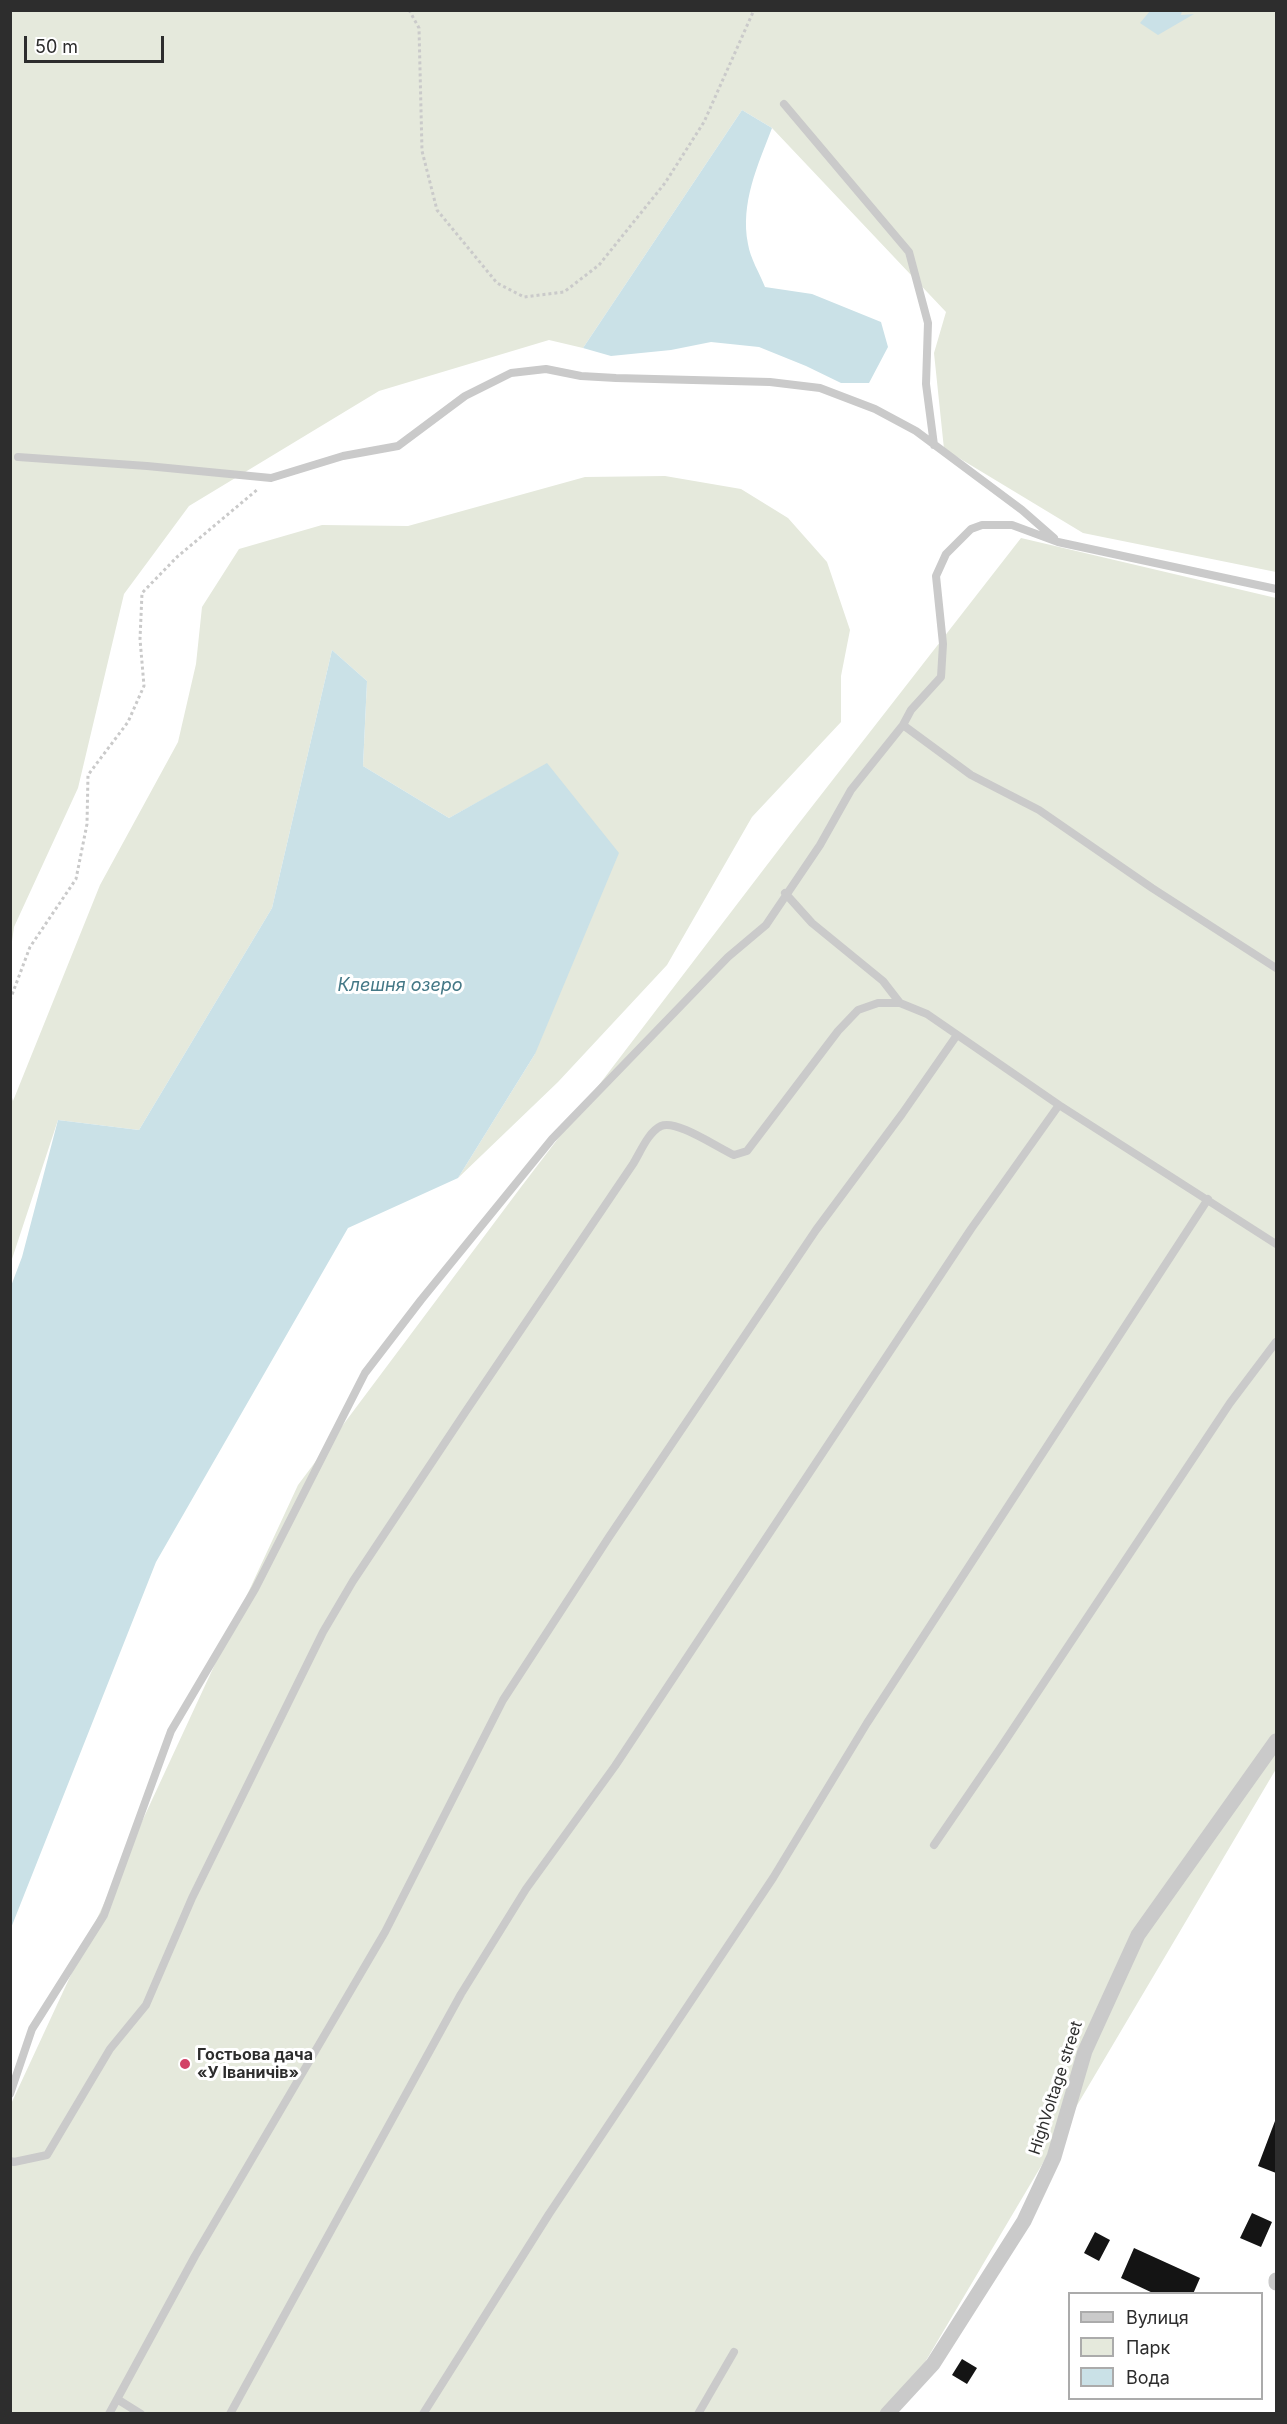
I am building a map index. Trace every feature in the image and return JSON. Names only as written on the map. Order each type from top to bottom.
[{"type":"street","name":"HighVoltage street","points":[[887,2414],[933,2364],[1024,2221],[1054,2157],[1085,2051],[1138,1935],[1276,1742]]},
{"type":"lane","points":[[784,104],[909,252],[927,322],[927,384],[934,445]]},
{"type":"lane","points":[[18,457],[271,478],[343,456],[398,446],[465,396],[511,373],[546,369],[581,376],[770,382],[820,388],[875,409],[916,431],[1023,510],[1058,542]]},
{"type":"lane","points":[[10,2094],[32,2029],[104,1915],[171,1731],[255,1589],[365,1373],[421,1300],[552,1139],[728,957],[766,925],[785,893],[820,845],[851,790],[903,725],[911,710],[941,677],[943,644],[936,576],[946,554],[971,529],[982,525],[1012,525],[1058,542],[1276,589]]},
{"type":"lane","points":[[903,725],[971,775],[1039,810],[1152,888],[1276,968]]},
{"type":"lane","points":[[785,893],[812,923],[883,981],[900,1003]]},
{"type":"lane","points":[[10,2161],[47,2155],[110,2049],[146,2005],[192,1898],[323,1632],[359,1571],[649,1138],[661,1126],[681,1127],[734,1155],[747,1151],[838,1031],[858,1010],[878,1004],[900,1003],[927,1014],[1059,1105],[1276,1244]]},
{"type":"lane","points":[[109,2414],[195,2256],[385,1932],[503,1700],[615,1527],[810,1240],[957,1035]]},
{"type":"lane","points":[[230,2414],[461,1994],[526,1889],[615,1766],[971,1229],[1059,1105]]},
{"type":"lane","points":[[423,2414],[549,2214],[773,1878],[867,1723],[1208,1199]]},
{"type":"lane","points":[[934,1845],[1223,1413],[1276,1342]]},
{"type":"lane","points":[[698,2414],[734,2352]]},
{"type":"lane","points":[[117,2399],[141,2414]]},
{"type":"path","points":[[409,10],[419,28],[422,151],[437,210],[497,284],[524,297],[564,292],[599,265],[665,183],[704,122],[754,10]]},
{"type":"path","points":[[10,1000],[30,947],[76,879],[87,824],[88,775],[128,722],[144,686],[140,639],[142,593],[177,557],[271,478]]},
{"type":"green space","points":[[11,11],[1276,11],[1276,572],[1083,533],[944,449],[934,353],[946,312],[772,128],[742,110],[583,348],[549,340],[379,391],[189,506],[124,594],[78,788],[14,927],[11,949]]},
{"type":"green space","points":[[665,476],[741,489],[788,518],[827,562],[850,630],[841,676],[841,722],[752,817],[667,965],[558,1082],[458,1178],[535,1054],[547,764],[449,818],[363,766],[367,681],[332,650],[272,908],[139,1130],[58,1120],[11,1262],[10,1090],[13,1101],[100,885],[178,742],[196,664],[202,607],[239,549],[322,525],[408,526],[585,477]]},
{"type":"green space","points":[[1021,538],[1276,598],[1276,1769],[895,2413],[11,2414],[11,2104],[298,1485],[521,1187],[796,827]]},
{"type":"water","points":[[1150,11],[1182,11],[1181,15],[1194,14],[1158,35],[1140,23]]},
{"type":"water","points":[[742,110],[772,128],[752,184],[746,214],[749,249],[765,287],[812,294],[881,322],[888,347],[869,383],[841,383],[759,347],[711,342],[671,350],[611,356],[583,348]]},
{"type":"water","name":"Клешня озеро","points":[[332,650],[367,681],[363,766],[449,818],[547,763],[619,853],[535,1054],[458,1178],[348,1228],[156,1562],[11,1928],[11,1286],[22,1257],[58,1120],[139,1130],[272,908]]},
{"type":"building","points":[[1276,2121],[1276,2173],[1258,2166]]},
{"type":"building","points":[[1252,2213],[1272,2222],[1261,2247],[1240,2238]]},
{"type":"building","points":[[1095,2232],[1110,2240],[1099,2261],[1084,2253]]},
{"type":"building","points":[[1134,2248],[1200,2278],[1194,2292],[1151,2292],[1121,2278]]},
{"type":"building","points":[[962,2359],[977,2368],[967,2384],[952,2375]]},
{"type":"place","name":"Гостьова дача «У Іваничів»","points":[[185,2064]]}]
